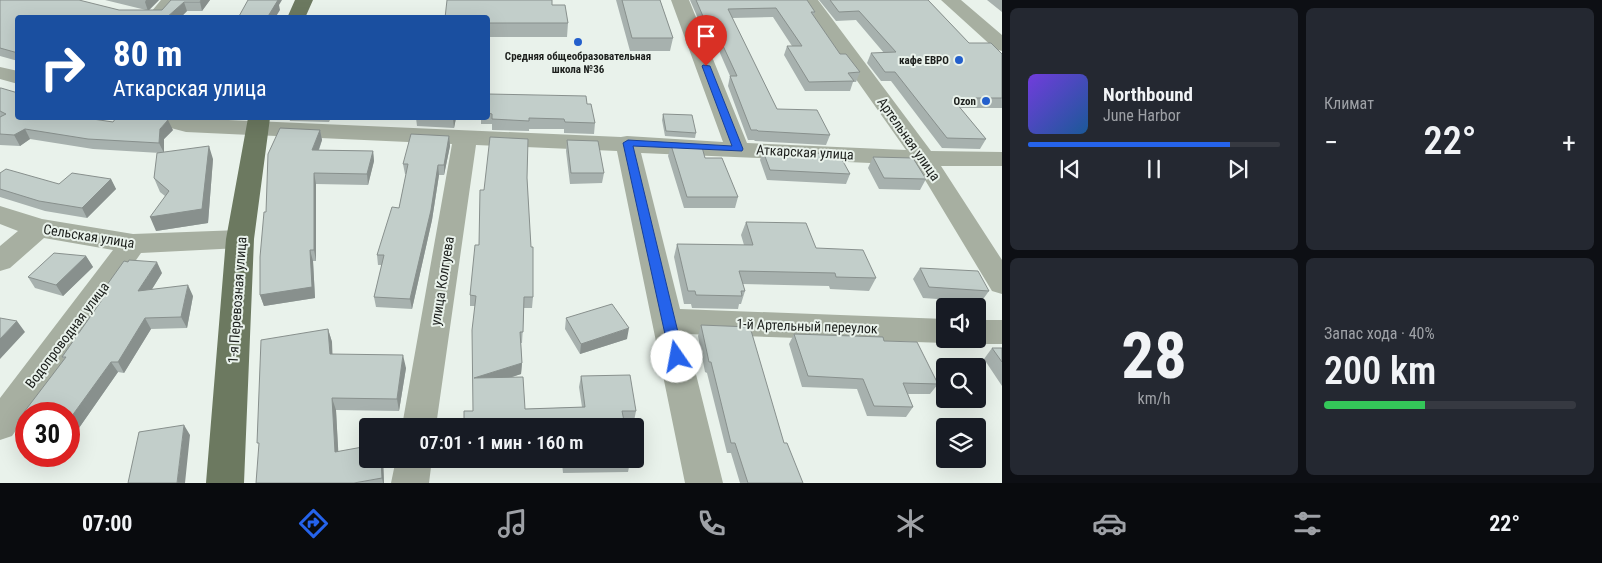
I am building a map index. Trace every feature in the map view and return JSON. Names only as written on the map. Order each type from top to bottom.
[{"type":"main road","points":[[297,15],[304,0]]},
{"type":"main road","name":"1-я Перевозная улица","points":[[225,483],[240,239],[258,123]]},
{"type":"street","points":[[150,15],[170,0]]},
{"type":"street","points":[[680,0],[738,149]]},
{"type":"street","name":"Артельная улица","points":[[809,0],[924,158],[1002,283]]},
{"type":"street","points":[[950,0],[1002,46]]},
{"type":"street","points":[[0,73],[15,77]]},
{"type":"street","name":"Аткарская улица","points":[[167,120],[186,125],[258,123],[465,137],[924,158],[1002,159]]},
{"type":"street","name":"улица Колгуева","points":[[420,418],[465,137]]},
{"type":"street","points":[[628,143],[704,483]]},
{"type":"street","name":"Сельская улица","points":[[0,216],[39,228],[133,244],[240,239]]},
{"type":"street","points":[[0,261],[39,228]]},
{"type":"street","name":"Водопроводная улица","points":[[0,425],[133,244]]},
{"type":"street","name":"1-й Артельный переулок","points":[[669,321],[936,331]]},
{"type":"street","points":[[986,332],[1002,332]]},
{"type":"street","points":[[410,483],[412,468]]},
{"type":"building","points":[[0,0],[79,0],[119,10],[162,10],[171,0],[201,0],[200,2],[184,2],[169,15],[15,15],[15,52],[0,48]]},
{"type":"building","points":[[248,0],[278,0],[269,15],[240,15]]},
{"type":"building","points":[[447,0],[552,0],[552,5],[565,5],[568,23],[490,23],[490,15],[445,15]]},
{"type":"building","points":[[622,0],[660,0],[673,38],[632,38]]},
{"type":"building","points":[[696,0],[807,0],[815,12],[811,12],[840,54],[846,54],[860,72],[848,73],[854,81],[809,82],[787,46],[802,46],[776,8],[728,9],[777,109],[817,110],[830,135],[751,130],[730,76],[737,76],[718,35],[711,35]]},
{"type":"building","points":[[830,0],[928,0],[969,43],[991,43],[1002,54],[1002,98],[952,98],[986,139],[947,138],[895,72],[885,72],[871,53],[896,52],[859,11],[839,12]]},
{"type":"building","points":[[0,88],[15,92],[15,120],[100,120],[113,122],[114,120],[168,120],[160,129],[159,143],[88,139],[25,129],[14,135],[0,134],[0,117],[6,114],[0,111]]},
{"type":"building","points":[[490,94],[586,96],[587,104],[591,104],[595,123],[565,122],[564,119],[529,118],[529,121],[492,119],[492,114],[490,114]]},
{"type":"building","points":[[663,114],[692,115],[696,133],[666,131]]},
{"type":"building","points":[[280,128],[320,130],[312,150],[373,151],[367,174],[314,173],[314,250],[310,250],[312,287],[260,295],[260,257],[264,212],[266,212],[268,154]]},
{"type":"building","points":[[411,134],[449,136],[444,165],[438,165],[431,210],[410,299],[374,297],[384,255],[377,255],[392,207],[399,208],[408,164],[403,164]]},
{"type":"building","points":[[490,137],[528,139],[527,178],[531,247],[533,247],[533,297],[524,297],[523,332],[520,332],[522,363],[474,378],[523,377],[525,409],[585,407],[581,376],[630,375],[636,411],[622,411],[623,418],[464,418],[464,411],[473,411],[472,330],[476,296],[470,295],[475,245],[479,245],[480,190],[484,190]]},
{"type":"building","points":[[567,140],[598,141],[604,173],[571,173]]},
{"type":"building","points":[[671,145],[702,147],[705,158],[722,158],[738,197],[687,197]]},
{"type":"building","points":[[209,146],[202,209],[150,217],[169,191],[154,178],[157,153]]},
{"type":"building","points":[[763,151],[839,154],[850,174],[770,170]]},
{"type":"building","points":[[873,157],[913,158],[926,179],[884,178]]},
{"type":"building","points":[[6,169],[59,184],[72,173],[111,179],[82,208],[39,201],[0,189],[0,173]]},
{"type":"building","points":[[746,222],[806,223],[816,248],[863,250],[876,278],[836,277],[835,273],[739,271],[745,291],[741,291],[742,296],[696,295],[695,291],[688,291],[677,244],[753,245]]},
{"type":"building","points":[[54,253],[86,256],[56,285],[28,277]]},
{"type":"building","points":[[129,260],[157,262],[138,291],[188,285],[181,317],[145,318],[118,362],[111,362],[80,405],[80,402],[32,402],[66,357],[62,357],[104,297],[99,296],[124,261],[128,262]]},
{"type":"building","points":[[920,268],[978,271],[989,291],[929,287]]},
{"type":"building","points":[[612,304],[629,328],[581,344],[566,318]]},
{"type":"building","points":[[0,318],[17,321],[0,339]]},
{"type":"building","points":[[701,325],[750,327],[784,443],[787,443],[803,483],[748,483],[735,443],[731,443]]},
{"type":"building","points":[[328,329],[330,354],[403,355],[397,399],[332,398],[335,452],[359,448],[359,468],[381,468],[382,478],[354,483],[256,483],[259,443],[257,443],[261,340]]},
{"type":"building","points":[[794,334],[883,337],[884,341],[917,342],[936,380],[936,384],[903,383],[913,407],[874,406],[863,379],[808,376]]},
{"type":"building","points":[[992,348],[1002,348],[1002,362]]},
{"type":"building","points":[[184,425],[177,483],[128,483],[139,432]]},
{"type":"place","name":"Средняя общеобразовательная школа №36","points":[[578,42]]},
{"type":"place","name":"кафе ЕВРО","points":[[959,60]]},
{"type":"place","name":"Ozon","points":[[986,101]]},
{"type":"route","points":[[677,357],[628,143],[738,149],[706,66]]}]
